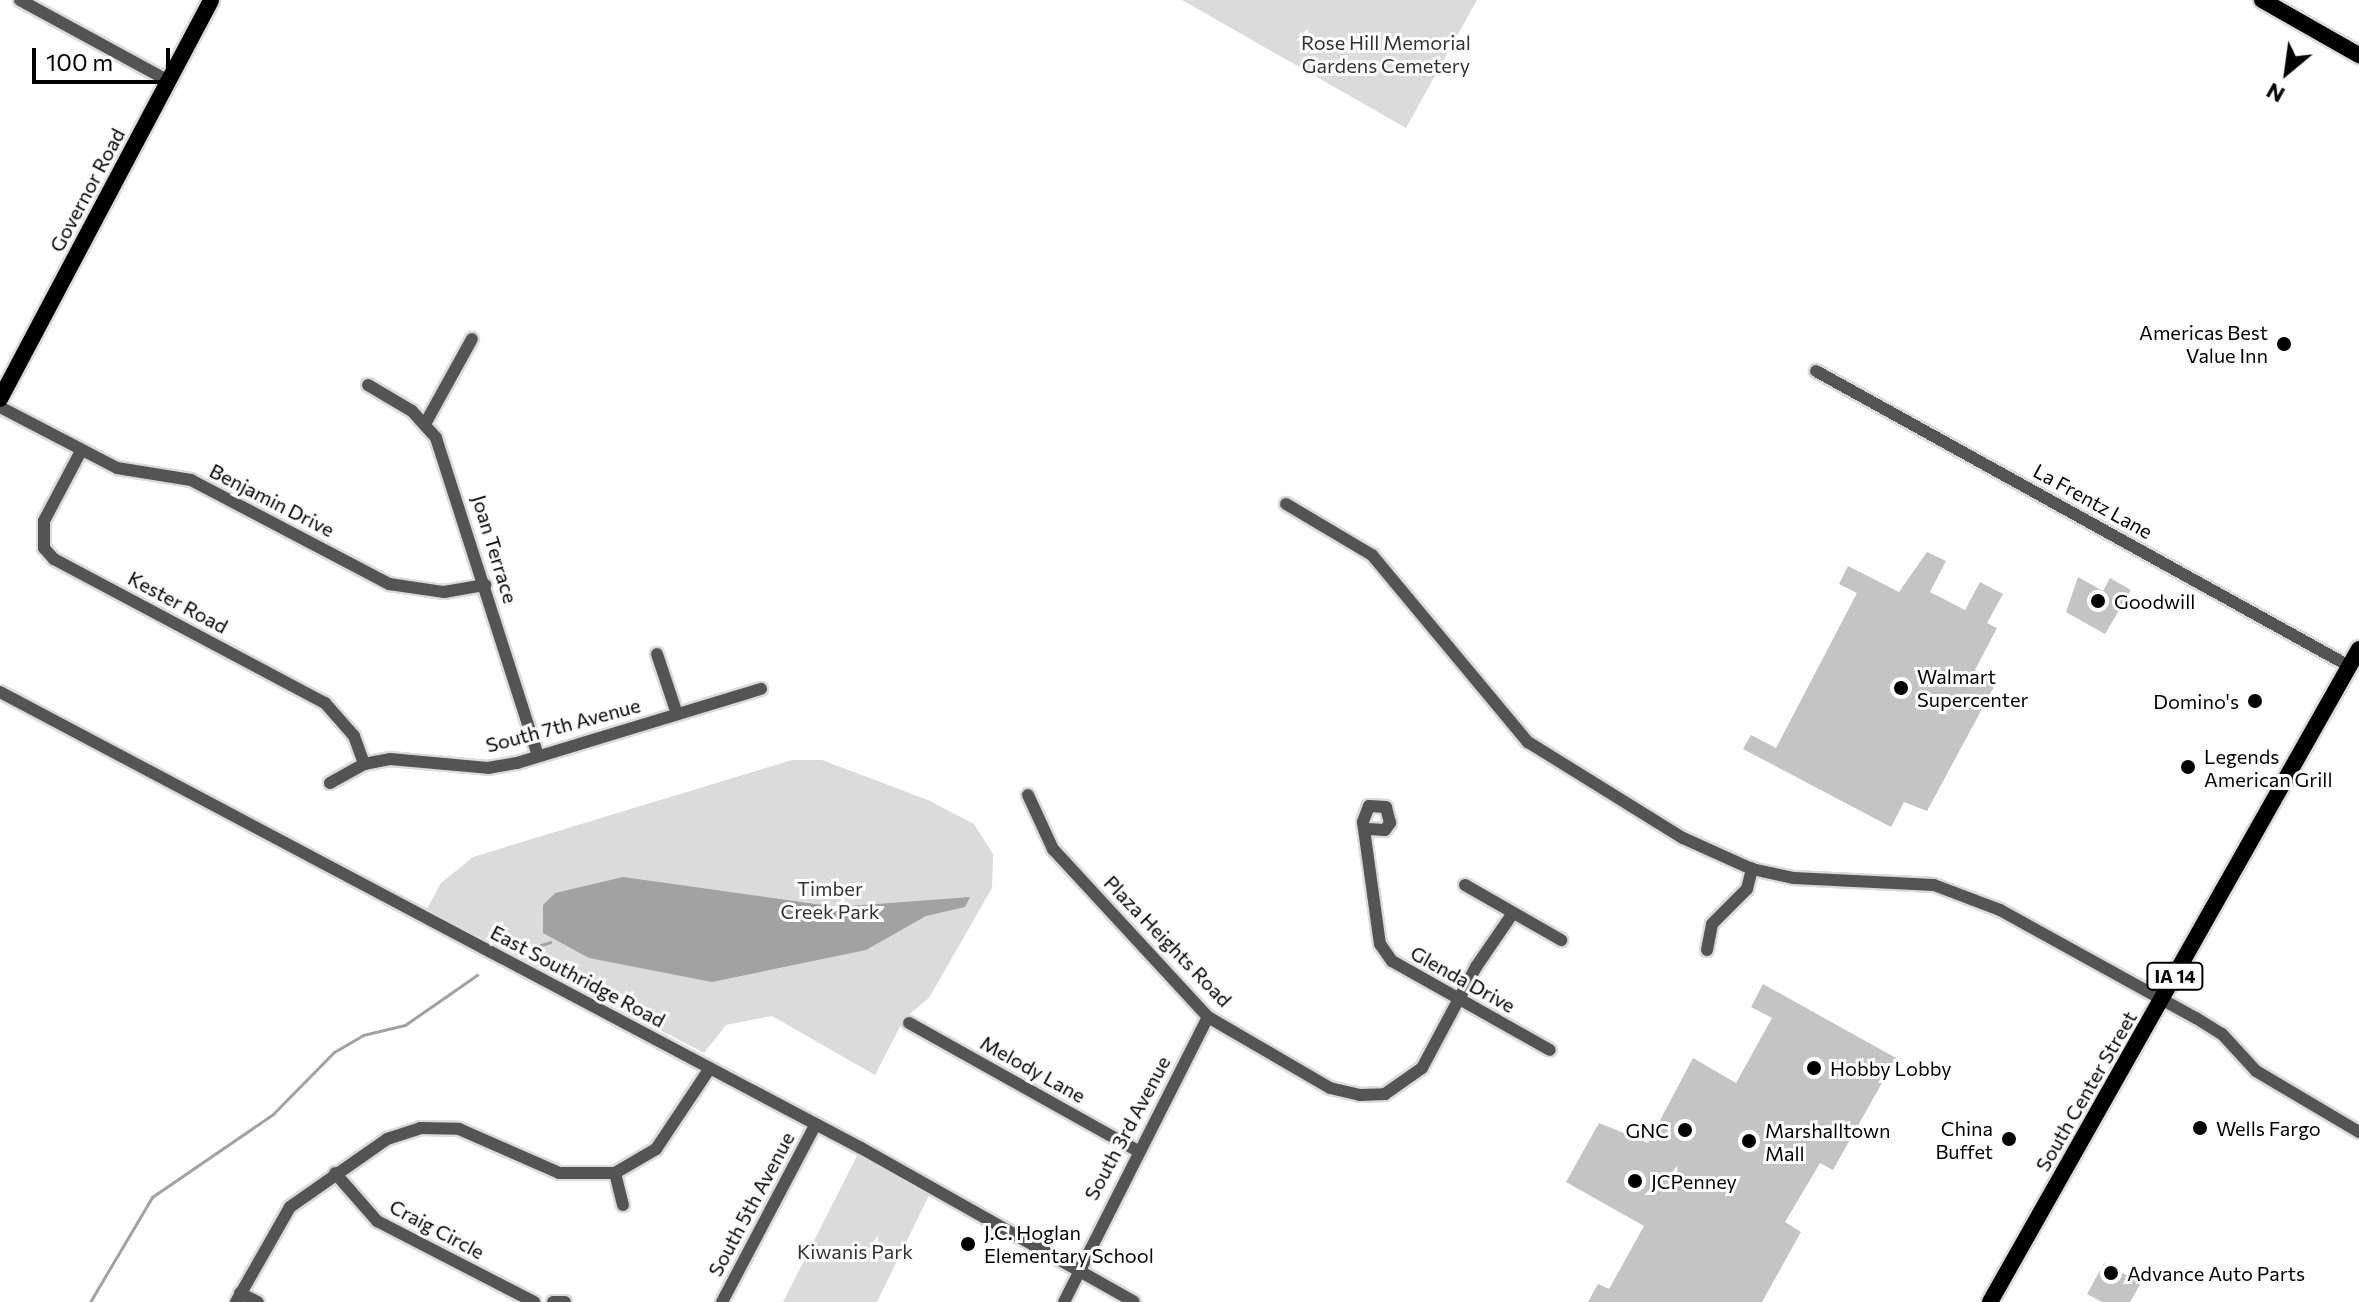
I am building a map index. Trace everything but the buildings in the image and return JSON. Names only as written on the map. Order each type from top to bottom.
[{"type":"main road","name":"Governor Road","points":[[0,399],[211,0]]},
{"type":"main road","points":[[2262,0],[2359,55]]},
{"type":"main road","name":"South Center Street","points":[[1990,1302],[2359,649]]},
{"type":"street","points":[[20,0],[167,80]]},
{"type":"street","points":[[425,424],[472,339]]},
{"type":"street","name":"La Frentz Lane","points":[[1816,371],[2349,666]]},
{"type":"street","name":"Joan Terrace","points":[[368,385],[425,424],[448,465],[538,756]]},
{"type":"street","name":"Benjamin Drive","points":[[0,407],[117,468],[191,480],[389,584],[444,592],[485,585]]},
{"type":"street","name":"Kester Road","points":[[81,451],[44,521],[44,548],[54,559],[325,703],[354,736],[364,764]]},
{"type":"street","points":[[1286,504],[1372,555],[1528,742],[1683,838],[1752,869],[1794,878],[1898,880],[1964,894],[2162,998],[2222,1034],[2283,1090],[2359,1132]]},
{"type":"street","points":[[657,654],[677,714]]},
{"type":"street","name":"South 7th Avenue","points":[[330,783],[364,764],[418,759],[488,768],[761,689]]},
{"type":"street","name":"East Southridge Road","points":[[0,692],[816,1124],[1134,1302]]},
{"type":"street","name":"Plaza Heights Road","points":[[1028,795],[1053,849],[1208,1017],[1330,1088],[1360,1095],[1385,1094],[1422,1068],[1458,999]]},
{"type":"street","name":"Glenda Drive","points":[[1368,829],[1380,944],[1392,961],[1550,1050]]},
{"type":"street","points":[[1707,950],[1712,924],[1747,889],[1752,869]]},
{"type":"street","points":[[1465,885],[1561,940]]},
{"type":"street","points":[[1458,999],[1513,913]]},
{"type":"street","name":"South 3rd Avenue","points":[[1064,1302],[1076,1269],[1208,1017]]},
{"type":"street","name":"Melody Lane","points":[[909,1023],[1138,1151]]},
{"type":"street","points":[[258,1302],[238,1297],[282,1216],[335,1173],[387,1139],[432,1127],[468,1132],[559,1173],[615,1173],[656,1149],[710,1068]]},
{"type":"street","name":"South 5th Avenue","points":[[722,1302],[816,1124]]},
{"type":"street","name":"Craig Circle","points":[[335,1173],[377,1221],[534,1302]]},
{"type":"street","points":[[615,1173],[623,1205]]},
{"type":"street","points":[[553,1302],[565,1302]]},
{"type":"green space","name":"Rose Hill Memorial Gardens Cemetery","points":[[1182,0],[1477,0],[1406,128]]},
{"type":"green space","name":"Timber Creek Park","points":[[792,760],[822,760],[928,800],[974,824],[993,854],[992,888],[929,998],[904,1019],[875,1075],[772,1016],[726,1025],[704,1053],[427,909],[441,883],[473,857]]},
{"type":"green space","name":"Kiwanis Park","points":[[861,1148],[932,1189],[877,1302],[783,1302]]},
{"type":"shaded area","points":[[623,877],[837,907],[970,897],[965,907],[926,916],[866,950],[712,982],[589,958],[543,933],[543,905],[555,893]]},
{"type":"waterway","points":[[535,947],[550,942]]},
{"type":"waterway","points":[[90,1302],[152,1197],[273,1114],[334,1052],[363,1035],[405,1025],[477,975]]},
{"type":"place","name":"Americas Best Value Inn","points":[[2284,344]]},
{"type":"place","name":"Goodwill","points":[[2098,601]]},
{"type":"place","name":"Walmart Supercenter","points":[[1901,688]]},
{"type":"place","name":"Domino's","points":[[2255,701]]},
{"type":"place","name":"Legends American Grill","points":[[2188,767]]},
{"type":"place","name":"Hobby Lobby","points":[[1814,1068]]},
{"type":"place","name":"Wells Fargo","points":[[2200,1128]]},
{"type":"place","name":"GNC","points":[[1685,1130]]},
{"type":"place","name":"China Buffet","points":[[2009,1139]]},
{"type":"place","name":"Marshalltown Mall","points":[[1749,1141]]},
{"type":"place","name":"JCPenney","points":[[1635,1181]]},
{"type":"place","name":"J.C. Hoglan Elementary School","points":[[968,1244]]},
{"type":"place","name":"Advance Auto Parts","points":[[2111,1273]]}]
